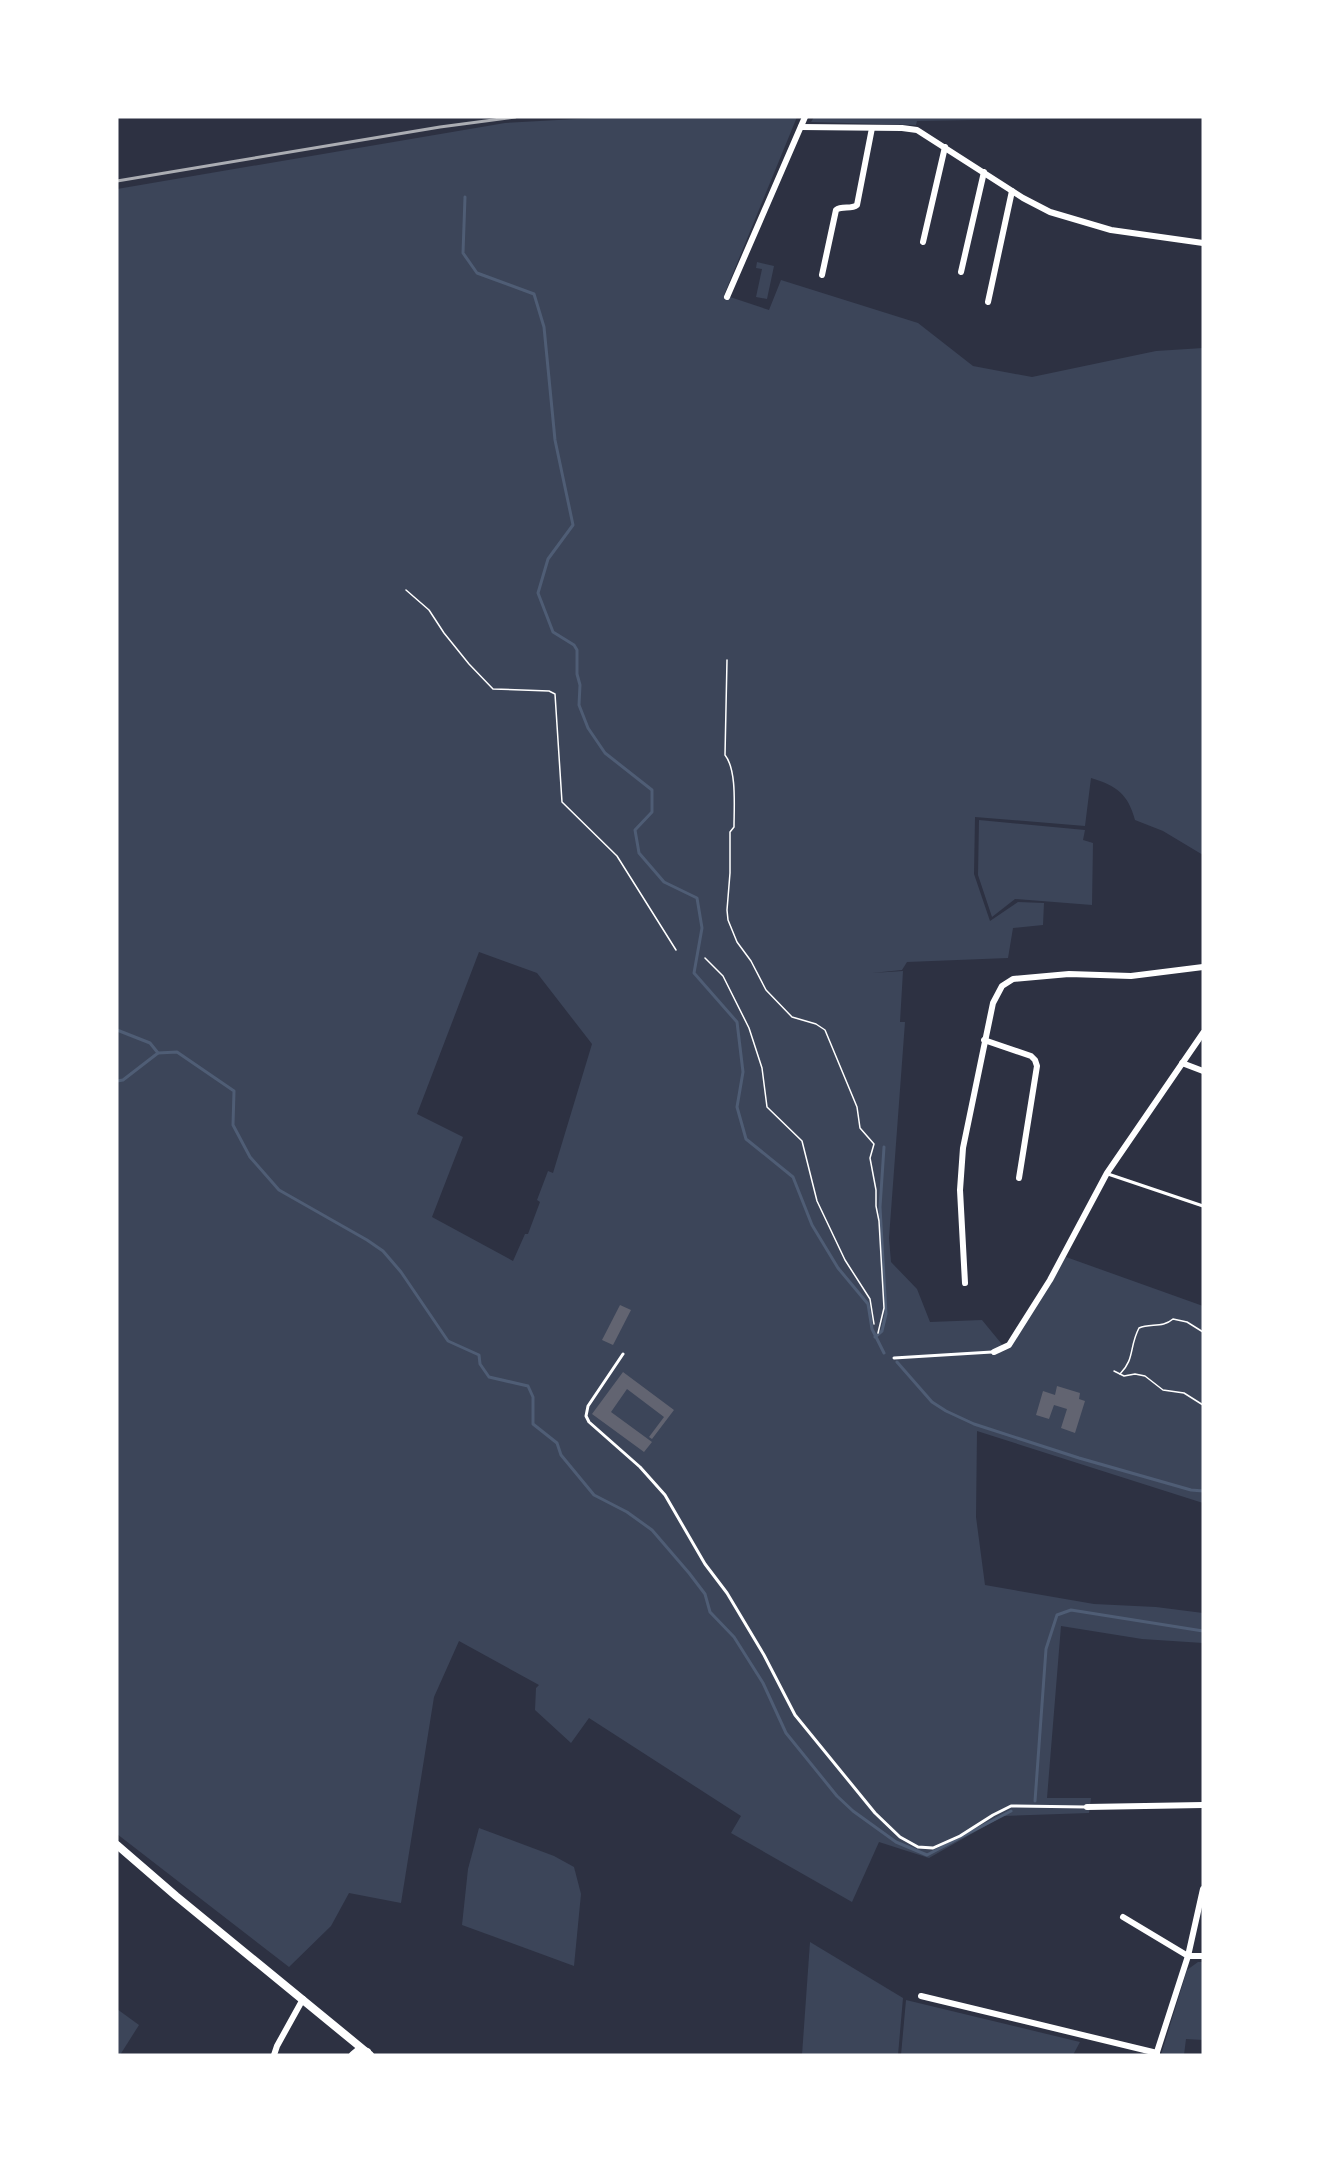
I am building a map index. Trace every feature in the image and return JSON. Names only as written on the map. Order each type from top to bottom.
[{"type":"street","points":[[727,297],[803,122],[914,130],[926,134],[1050,212],[1100,227],[1203,243]]},
{"type":"street","points":[[822,275],[836,210],[857,205],[872,128]]},
{"type":"street","points":[[923,242],[945,147]]},
{"type":"street","points":[[961,272],[984,172]]},
{"type":"street","points":[[988,302],[1012,190]]},
{"type":"street","points":[[965,1283],[961,1229],[962,1158],[984,1040],[993,1003],[1002,986],[1013,979],[1069,974],[1131,976],[1203,967]]},
{"type":"street","points":[[994,1352],[1009,1345],[1050,1280],[1107,1173],[1203,1033]]},
{"type":"street","points":[[984,1040],[1031,1056],[1037,1066],[1019,1178]]},
{"type":"street","points":[[1182,1064],[1203,1071]]},
{"type":"street","points":[[1087,1807],[1203,1805]]},
{"type":"street","points":[[117,1845],[184,1903],[369,2054]]},
{"type":"street","points":[[921,1996],[1156,2054],[1188,1956],[1203,1889]]},
{"type":"street","points":[[1123,1917],[1188,1956],[1203,1956]]},
{"type":"street","points":[[274,2055],[303,1999]]},
{"type":"street","points":[[353,2055],[359,2050],[369,2054]]},
{"type":"lane","points":[[1107,1173],[1203,1206]]},
{"type":"lane","points":[[894,1358],[994,1352]]},
{"type":"lane","points":[[623,1354],[588,1406],[586,1416],[589,1422],[640,1467],[665,1494],[705,1564],[727,1593],[764,1654],[795,1715],[875,1813],[900,1837],[918,1847],[933,1848],[960,1836],[1011,1806],[1087,1807]]},
{"type":"path","points":[[406,590],[429,610],[469,664],[493,689],[549,691],[555,694],[562,802],[617,856],[676,950]]},
{"type":"path","points":[[727,660],[725,755],[729,760],[733,785],[734,827],[730,832],[728,920],[737,942],[751,961],[766,990],[792,1017],[816,1024],[825,1030],[857,1107],[860,1128],[874,1144],[870,1158],[879,1221],[884,1308],[878,1333]]},
{"type":"path","points":[[705,958],[723,976],[749,1028],[762,1068],[767,1107],[802,1141],[817,1201],[845,1260],[870,1299],[874,1324]]},
{"type":"path","points":[[1120,1374],[1131,1361],[1132,1343],[1142,1326],[1167,1324],[1173,1319],[1187,1322],[1203,1332]]},
{"type":"path","points":[[1114,1371],[1124,1376],[1135,1374],[1145,1376],[1163,1390],[1184,1393],[1203,1405]]},
{"type":"shaded area","points":[[612,117],[797,117],[724,295],[769,310],[781,280],[918,323],[973,366],[1032,377],[1156,351],[1203,348],[1203,855],[1163,831],[1135,820],[1129,804],[1120,792],[1108,784],[1091,778],[1085,826],[975,817],[974,874],[990,921],[1018,902],[1044,903],[1043,925],[1013,928],[1008,958],[907,962],[902,970],[872,973],[903,971],[900,1022],[905,1022],[889,1238],[891,1262],[917,1289],[930,1322],[982,1320],[1005,1348],[1066,1257],[1203,1306],[1203,1503],[977,1431],[976,1517],[985,1585],[1094,1604],[1156,1607],[1203,1613],[1203,1643],[1142,1639],[1061,1626],[1047,1798],[1091,1798],[1089,1813],[1003,1816],[929,1858],[879,1842],[852,1902],[731,1833],[741,1816],[589,1718],[571,1743],[535,1710],[536,1688],[539,1685],[459,1641],[434,1697],[401,1903],[349,1893],[331,1926],[289,1967],[117,1834],[117,189],[505,123]],"holes":[[[479,952],[537,973],[592,1044],[553,1173],[548,1171],[528,1234],[525,1234],[513,1261],[432,1217],[463,1137],[417,1114]]]},
{"type":"shaded area","points":[[814,117],[1148,117],[917,121],[916,125],[811,122]]},
{"type":"shaded area","points":[[757,262],[774,266],[767,299],[756,297],[762,269],[756,268]]},
{"type":"shaded area","points":[[979,820],[1085,830],[1083,840],[1093,843],[1092,905],[1015,899],[992,917],[978,875]]},
{"type":"shaded area","points":[[479,1828],[554,1856],[574,1867],[581,1894],[574,1966],[462,1925],[468,1869]]},
{"type":"shaded area","points":[[810,1942],[903,1998],[898,2055],[802,2055]]},
{"type":"shaded area","points":[[1198,1962],[1203,1962],[1203,2040],[1186,2039],[1184,2055],[1161,2055],[1187,1970]]},
{"type":"shaded area","points":[[906,2000],[1080,2042],[1073,2055],[901,2055]]},
{"type":"shaded area","points":[[117,2009],[139,2025],[120,2055],[117,2055]]},
{"type":"building","points":[[620,1305],[631,1310],[613,1345],[602,1340]]},
{"type":"building","points":[[623,1372],[674,1410],[652,1439],[649,1437],[664,1417],[627,1389],[611,1412],[652,1442],[644,1452],[592,1414]]},
{"type":"building","points":[[1057,1386],[1080,1393],[1079,1399],[1085,1401],[1075,1433],[1061,1428],[1067,1409],[1054,1405],[1049,1419],[1036,1415],[1043,1391],[1055,1395]]},
{"type":"waterway","points":[[465,197],[463,253],[477,273],[534,294],[544,327],[555,440],[573,525],[548,559],[538,593],[553,632],[574,645],[577,650],[579,705],[588,728],[605,753],[652,790],[652,812],[635,830],[639,853],[664,882],[697,898],[702,928],[694,973],[737,1022],[743,1072],[737,1107],[746,1139],[793,1177],[812,1225],[838,1268],[868,1304],[872,1329],[884,1353]]},
{"type":"waterway","points":[[117,1030],[150,1043],[158,1053]]},
{"type":"waterway","points":[[117,1081],[123,1080],[158,1053],[177,1052],[234,1091],[233,1125],[250,1157],[279,1190],[383,1251],[401,1272],[448,1341],[479,1355],[480,1364],[489,1377],[528,1386],[533,1397],[533,1424],[557,1443],[561,1455],[594,1495],[627,1512],[652,1530],[689,1573],[705,1594],[710,1612],[734,1637],[763,1683],[786,1733],[837,1796],[853,1811],[896,1842],[927,1855],[1011,1811]]},
{"type":"waterway","points":[[875,1337],[882,1331],[886,1314],[880,1207],[884,1147]]},
{"type":"waterway","points":[[897,1362],[932,1402],[974,1424],[1079,1458],[1191,1490],[1203,1491]]},
{"type":"waterway","points":[[1035,1801],[1046,1649],[1057,1615],[1071,1610],[1203,1631]]},
{"type":"railway","points":[[117,181],[440,127],[515,117]]}]
